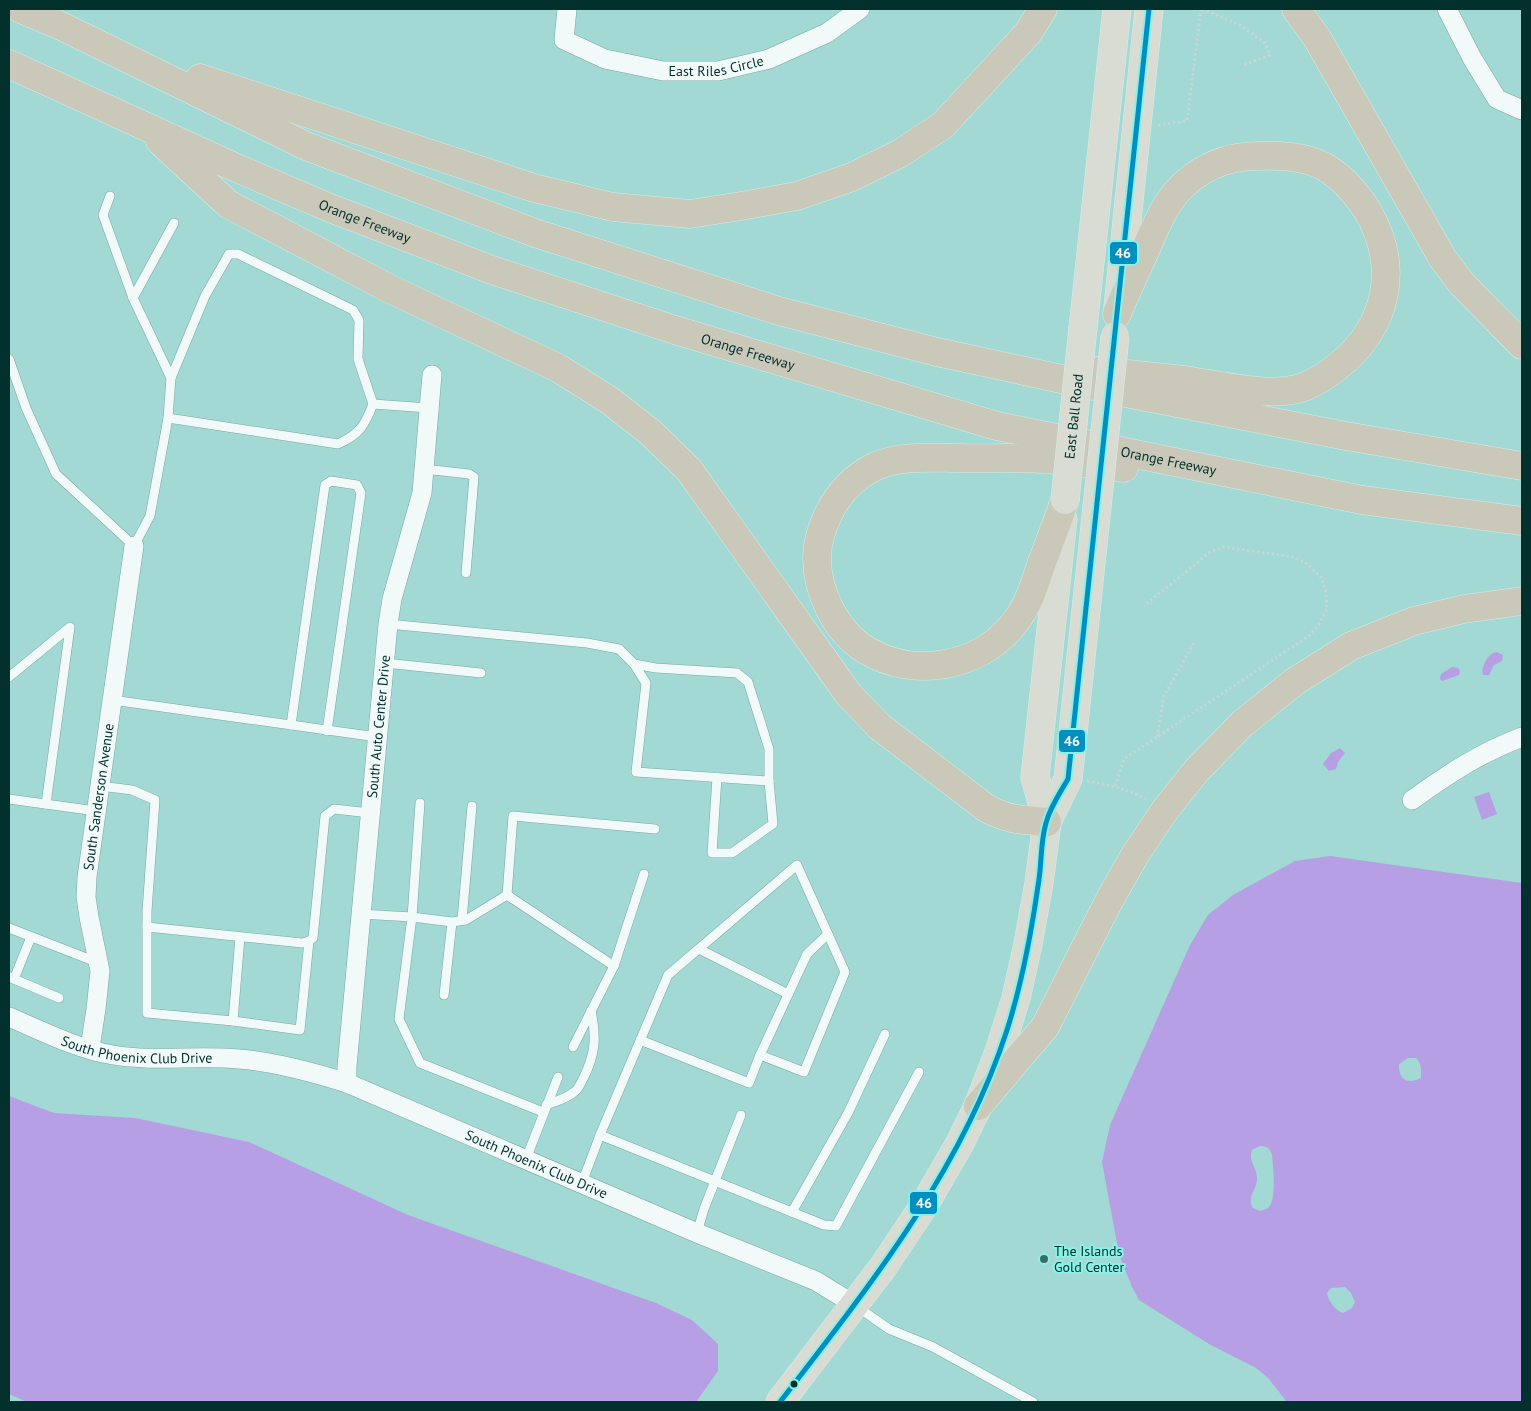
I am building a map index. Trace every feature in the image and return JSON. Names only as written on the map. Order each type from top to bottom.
[{"type":"highway","points":[[21,9],[102,46],[306,146],[535,233],[779,311],[937,352],[1131,394],[1336,434],[1522,466]]},
{"type":"highway","points":[[102,46],[534,188],[613,207],[690,214],[797,196],[852,177],[899,154],[943,125],[1028,33],[1043,9]]},
{"type":"highway","points":[[1296,9],[1317,38],[1444,259],[1462,284],[1522,345]]},
{"type":"highway","name":"Orange Freeway","points":[[9,64],[303,196],[393,232],[492,270],[675,330],[997,426],[1362,500],[1522,521]]},
{"type":"highway","points":[[142,125],[228,204],[390,288],[558,368],[609,400],[650,432],[689,470],[850,695],[880,727],[986,808],[1002,817],[1046,822]]},
{"type":"highway","points":[[937,352],[1269,392],[1302,387],[1330,372],[1355,351],[1366,337],[1379,312],[1384,290],[1386,266],[1376,226],[1357,194],[1323,166],[1304,160],[1275,155],[1247,156],[1217,162],[1195,175],[1175,194],[1158,222],[1116,325]]},
{"type":"highway","points":[[1065,500],[1026,607],[999,640],[983,651],[965,660],[948,664],[926,666],[895,662],[866,650],[848,636],[834,617],[819,578],[817,558],[819,541],[825,521],[833,505],[844,490],[858,477],[873,468],[891,461],[914,457],[1042,459],[1362,500]]},
{"type":"highway","points":[[978,1106],[1045,1027],[1110,899],[1135,855],[1165,810],[1197,770],[1243,722],[1294,682],[1351,646],[1414,621],[1464,609],[1522,601]]},
{"type":"main road","name":"East Ball Road","points":[[780,1402],[883,1267],[923,1206],[960,1143],[978,1106],[1000,1052],[1016,998],[1038,892],[1046,822],[1035,777],[1116,9]]},
{"type":"main road","name":"East Ball Road","points":[[1046,822],[1068,779],[1149,9]]},
{"type":"street","name":"East Riles Circle","points":[[567,9],[564,40],[605,60],[663,71],[718,71],[770,59],[828,33],[860,9]]},
{"type":"street","points":[[1447,9],[1496,99],[1522,110]]},
{"type":"street","name":"South Auto Center Drive","points":[[347,1083],[360,914],[388,624],[392,599],[422,493],[432,375]]},
{"type":"street","name":"South Sanderson Avenue","points":[[90,1048],[98,994],[99,963],[86,897],[87,877],[134,546]]},
{"type":"street","points":[[1412,800],[1463,764],[1484,752],[1522,737]]},
{"type":"street","name":"South Phoenix Club Drive","points":[[9,1018],[113,1055],[240,1059],[303,1069],[347,1083],[697,1233],[816,1281],[855,1305]]},
{"type":"lane","points":[[110,196],[103,215],[133,298],[171,378]]},
{"type":"lane","points":[[133,298],[174,223]]},
{"type":"lane","points":[[9,359],[26,408],[56,474],[134,546],[150,516],[168,418],[171,378],[205,296],[229,254],[238,254],[353,310],[359,320],[358,359],[373,404],[365,425],[352,438],[338,444],[168,418]]},
{"type":"lane","points":[[373,404],[429,408]]},
{"type":"lane","points":[[424,469],[469,474],[474,478],[466,573]]},
{"type":"lane","points":[[291,725],[325,485],[331,482],[357,485],[360,493],[327,730]]},
{"type":"lane","points":[[388,624],[587,643],[620,649],[634,664],[646,683],[636,772],[769,781]]},
{"type":"lane","points":[[9,677],[70,627],[46,804]]},
{"type":"lane","points":[[385,663],[481,673]]},
{"type":"lane","points":[[634,664],[656,668],[737,673],[748,682],[769,750],[769,781],[773,824],[732,853],[712,853],[717,778]]},
{"type":"lane","points":[[112,700],[377,737]]},
{"type":"lane","points":[[100,786],[132,790],[155,800],[147,911],[147,1013],[233,1021],[300,1030],[309,941]]},
{"type":"lane","points":[[9,799],[96,811]]},
{"type":"lane","points":[[420,803],[412,917],[399,1019],[420,1063],[545,1108],[577,1091],[591,1063],[595,1044],[591,1011]]},
{"type":"lane","points":[[462,920],[472,806]]},
{"type":"lane","points":[[147,927],[302,943],[309,941],[313,938],[325,816],[334,809],[370,813]]},
{"type":"lane","points":[[507,894],[513,816],[655,829]]},
{"type":"lane","points":[[582,1183],[600,1135],[668,975],[797,865],[845,972],[804,1072],[760,1055]]},
{"type":"lane","points":[[573,1047],[614,966],[644,874]]},
{"type":"lane","points":[[360,914],[412,917],[452,922],[466,920],[507,894]]},
{"type":"lane","points":[[507,894],[614,966]]},
{"type":"lane","points":[[444,995],[452,922]]},
{"type":"lane","points":[[9,928],[99,963]]},
{"type":"lane","points":[[750,1093],[749,1083],[760,1055],[807,954],[828,934]]},
{"type":"lane","points":[[31,937],[11,978],[59,998]]},
{"type":"lane","points":[[233,1021],[240,937]]},
{"type":"lane","points":[[699,949],[788,994]]},
{"type":"lane","points":[[792,1212],[848,1113],[885,1034]]},
{"type":"lane","points":[[640,1040],[749,1083]]},
{"type":"lane","points":[[600,1135],[792,1212],[824,1224],[836,1226],[919,1072]]},
{"type":"lane","points":[[526,1159],[558,1077]]},
{"type":"lane","points":[[697,1233],[742,1115]]},
{"type":"lane","name":"South Phoenix Club Drive","points":[[855,1305],[890,1329],[933,1347],[1033,1402]]},
{"type":"path","points":[[1137,125],[1164,125],[1187,121],[1202,9],[1240,25],[1265,43],[1270,55],[1244,65]]},
{"type":"path","points":[[1115,786],[1124,760],[1310,635],[1319,624],[1327,609],[1326,592],[1321,577],[1307,564],[1294,558],[1224,547],[1210,552],[1144,606]]},
{"type":"path","points":[[1157,737],[1164,696],[1195,641]]},
{"type":"path","points":[[1068,779],[1115,786],[1132,791],[1165,810]]},
{"type":"shaded area","points":[[1497,652],[1503,655],[1502,661],[1494,665],[1489,675],[1483,675],[1482,670],[1487,658]]},
{"type":"shaded area","points":[[1452,667],[1458,668],[1460,671],[1459,675],[1442,681],[1440,679],[1441,674]]},
{"type":"shaded area","points":[[1340,748],[1345,753],[1338,762],[1336,769],[1329,771],[1323,764],[1331,753]]},
{"type":"shaded area","points":[[1489,792],[1497,814],[1482,820],[1474,797]]},
{"type":"shaded area","points":[[1330,856],[1522,883],[1522,1402],[1287,1402],[1268,1378],[1256,1368],[1209,1344],[1139,1300],[1132,1287],[1119,1254],[1102,1162],[1110,1125],[1190,945],[1208,915],[1233,895],[1295,861]],"holes":[[[1408,1058],[1416,1058],[1418,1060],[1421,1067],[1421,1078],[1408,1081],[1400,1074],[1399,1064]],[[1265,1146],[1272,1155],[1273,1198],[1268,1208],[1260,1211],[1253,1208],[1251,1204],[1251,1196],[1257,1181],[1251,1157],[1252,1150]],[[1345,1287],[1351,1293],[1355,1302],[1352,1308],[1343,1313],[1335,1308],[1327,1293],[1331,1288]]]},
{"type":"shaded area","points":[[9,1096],[54,1113],[135,1118],[249,1142],[408,1215],[656,1303],[692,1320],[718,1344],[718,1371],[696,1402],[27,1402],[9,1394]]},
{"type":"transit line","name":"46","points":[[780,1402],[879,1271],[939,1179],[965,1131],[988,1081],[1007,1030],[1017,995],[1032,923],[1044,831],[1050,811],[1068,779],[1149,9]]},
{"type":"place","name":"The Islands Gold Center","points":[[1044,1259]]}]
